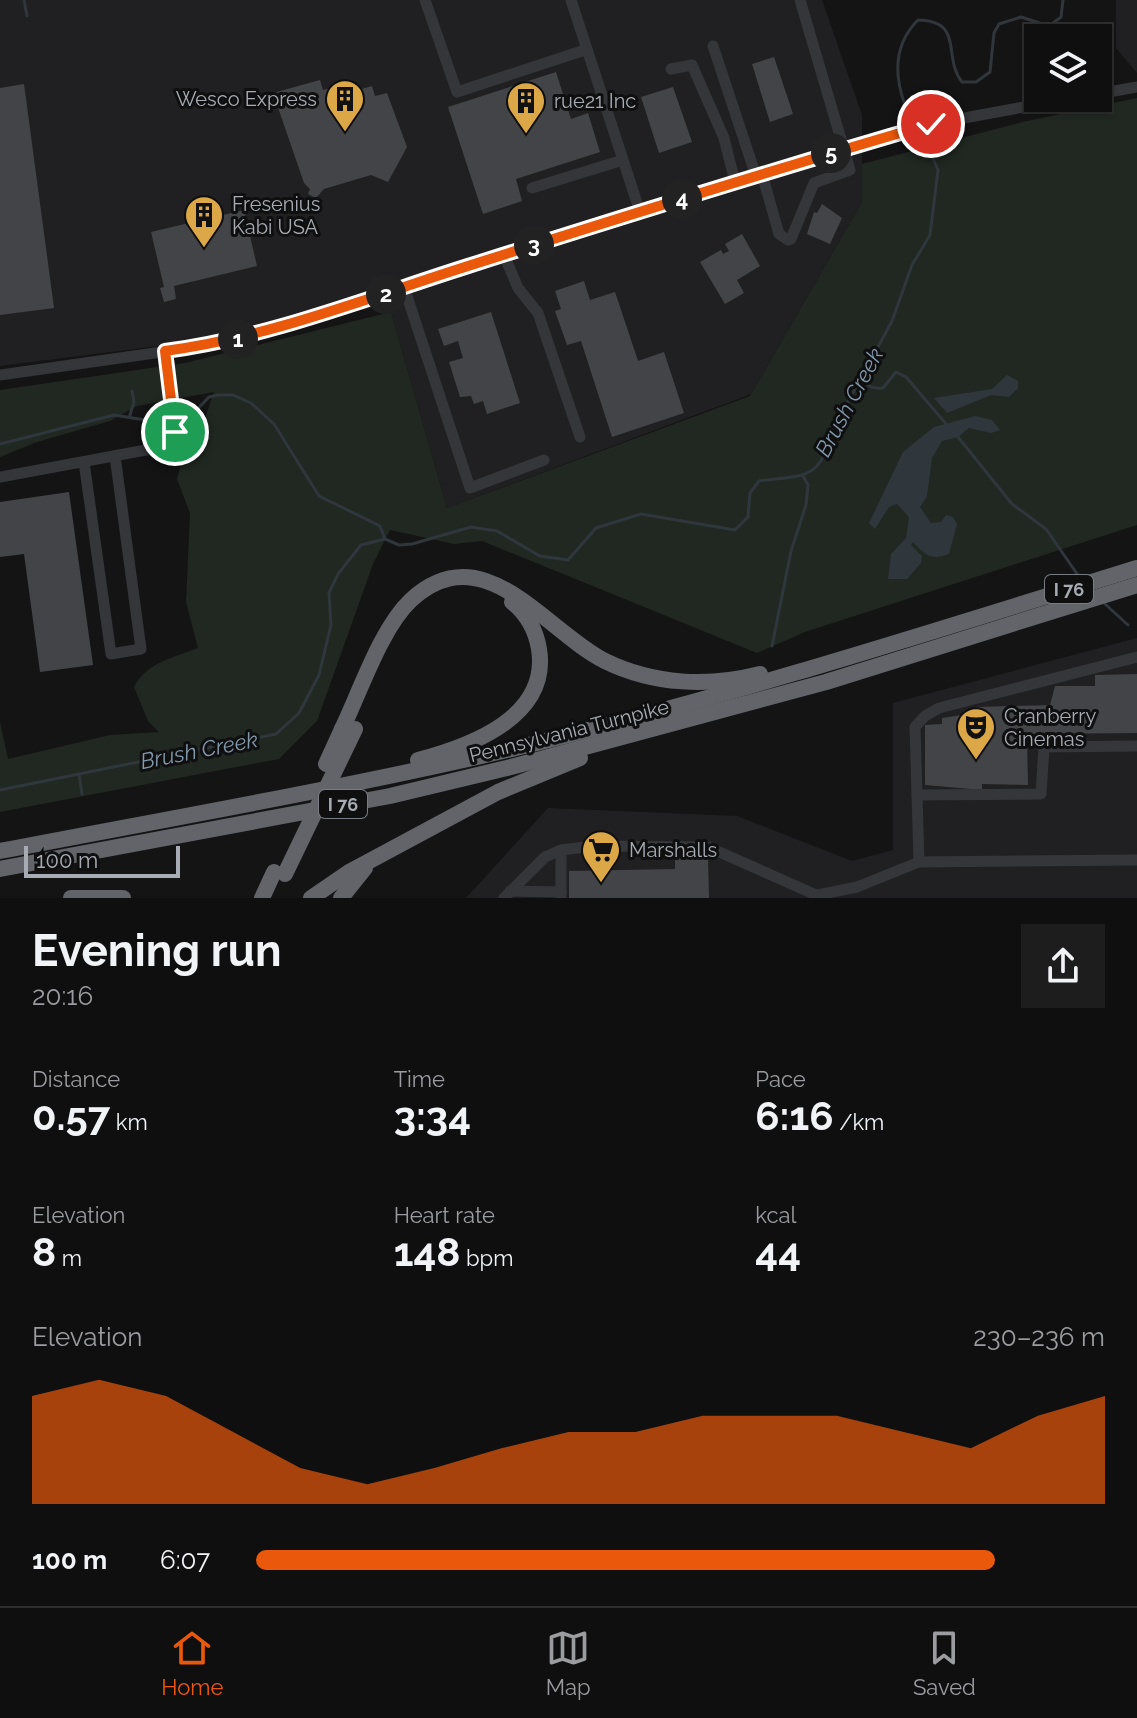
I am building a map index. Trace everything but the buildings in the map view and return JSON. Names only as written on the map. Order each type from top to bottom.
[{"type":"highway","name":"Pennsylvania Turnpike","points":[[0,851],[532,744],[726,693],[1137,568]]},
{"type":"highway","points":[[262,898],[280,873],[399,614],[423,591],[454,579],[475,579],[508,589],[586,649],[643,675],[697,682],[750,677],[798,664],[816,665]]},
{"type":"highway","name":"Pennsylvania Turnpike","points":[[0,869],[390,796],[683,722],[826,682],[1137,585]]},
{"type":"highway","points":[[319,789],[458,747],[513,718],[531,696],[540,669],[537,639],[525,614],[509,600],[477,587],[453,589],[421,603],[403,623],[348,729]]},
{"type":"highway","points":[[311,898],[514,784],[683,722]]},
{"type":"highway","points":[[341,898],[372,861]]},
{"type":"highway","points":[[274,898],[280,873]]},
{"type":"highway","points":[[71,898],[123,898]]},
{"type":"street","points":[[425,0],[457,92],[585,50]]},
{"type":"street","points":[[571,0],[640,212]]},
{"type":"street","points":[[713,46],[779,234],[791,239],[814,183],[850,170],[800,0]]},
{"type":"street","points":[[671,69],[692,65],[724,138],[735,182]]},
{"type":"street","points":[[1112,91],[1137,87]]},
{"type":"street","points":[[0,375],[218,344],[317,317],[843,149],[931,124],[1024,107]]},
{"type":"street","points":[[532,188],[623,160]]},
{"type":"street","points":[[504,255],[513,280],[538,313],[580,437]]},
{"type":"street","points":[[404,287],[470,488],[544,460]]},
{"type":"street","points":[[0,477],[162,447],[175,432],[165,351]]},
{"type":"street","points":[[84,462],[111,654],[141,649],[115,456]]},
{"type":"street","points":[[919,862],[915,727],[925,716],[939,708],[1137,657]]},
{"type":"street","points":[[917,795],[1041,794],[1044,747],[1137,746]]},
{"type":"street","points":[[507,894],[532,867],[561,850],[708,847],[820,897],[857,887],[919,862],[1137,860]]},
{"type":"street","points":[[507,894],[561,895],[561,850]]},
{"type":"shaded area","points":[[0,0],[822,0],[862,115],[862,202],[751,394],[447,508],[389,305],[150,347],[0,366]]},
{"type":"shaded area","points":[[1116,0],[1137,0],[1137,73],[1116,48]]},
{"type":"shaded area","points":[[1137,98],[1137,525],[805,632],[757,653],[482,541],[454,544],[390,530],[373,564],[317,721],[279,759],[0,812],[0,722],[8,759],[110,735],[159,732],[148,721],[134,687],[153,666],[198,648],[186,602],[190,513],[177,479],[182,460],[201,430],[214,392],[137,406],[110,421],[37,442],[0,457],[0,390],[185,363],[391,312],[447,508],[750,396],[862,202],[862,164],[1070,112],[1112,112],[1112,103]]},
{"type":"shaded area","points":[[1007,375],[1018,381],[1018,388],[1009,397],[991,395],[947,413],[934,398],[992,389]]},
{"type":"shaded area","points":[[975,416],[992,420],[1000,430],[991,433],[969,428],[958,437],[942,441],[932,458],[927,496],[920,507],[931,523],[941,522],[946,515],[953,517],[957,524],[949,554],[929,556],[913,542],[911,545],[922,556],[921,563],[907,579],[888,579],[891,554],[906,538],[909,517],[897,504],[889,507],[875,529],[869,523],[903,452],[934,427]]},
{"type":"shaded area","points":[[1137,638],[1137,898],[466,898],[548,808],[737,816],[852,861],[893,850],[893,703]]},
{"type":"waterway","points":[[24,0],[27,16]]},
{"type":"waterway","name":"Brush Creek","points":[[905,105],[898,60],[904,39],[918,20],[942,27],[947,33],[956,72],[962,82],[976,82],[990,72],[994,33],[999,24],[1021,17],[1049,26],[1061,17],[1063,0]]},
{"type":"waterway","name":"Brush Creek","points":[[0,790],[276,734],[299,713],[319,675],[331,625],[329,593],[338,574],[361,545],[385,539],[399,545],[412,544],[471,527],[497,531],[540,556],[568,560],[596,528],[641,514],[735,530],[748,517],[750,493],[759,481],[797,476],[814,469],[821,461],[830,435],[892,321],[912,265],[930,235],[938,170],[929,149]]},
{"type":"waterway","points":[[860,377],[870,386],[879,388],[883,388],[896,372],[906,377],[947,425]]},
{"type":"waterway","points":[[130,415],[134,402],[132,391]]},
{"type":"waterway","points":[[189,418],[209,397],[233,395],[251,403],[274,424],[319,496],[380,526],[385,539]]},
{"type":"waterway","points":[[0,444],[114,415],[158,422]]},
{"type":"waterway","points":[[958,437],[1012,504],[1046,529],[1082,581]]},
{"type":"waterway","points":[[772,646],[791,551],[806,505],[808,485],[803,476]]},
{"type":"waterway","points":[[1104,603],[1128,625]]},
{"type":"waterway","points":[[79,774],[82,794]]},
{"type":"place","name":"Wesco Express","points":[[345,133]]},
{"type":"place","name":"rue21 Inc","points":[[526,135]]},
{"type":"place","name":"Fresenius Kabi USA","points":[[204,249]]},
{"type":"place","name":"Cranberry Cinemas","points":[[976,761]]},
{"type":"place","name":"Marshalls","points":[[601,884]]},
{"type":"route","points":[[175,432],[165,351],[218,344],[317,317],[430,278],[931,124]]}]
